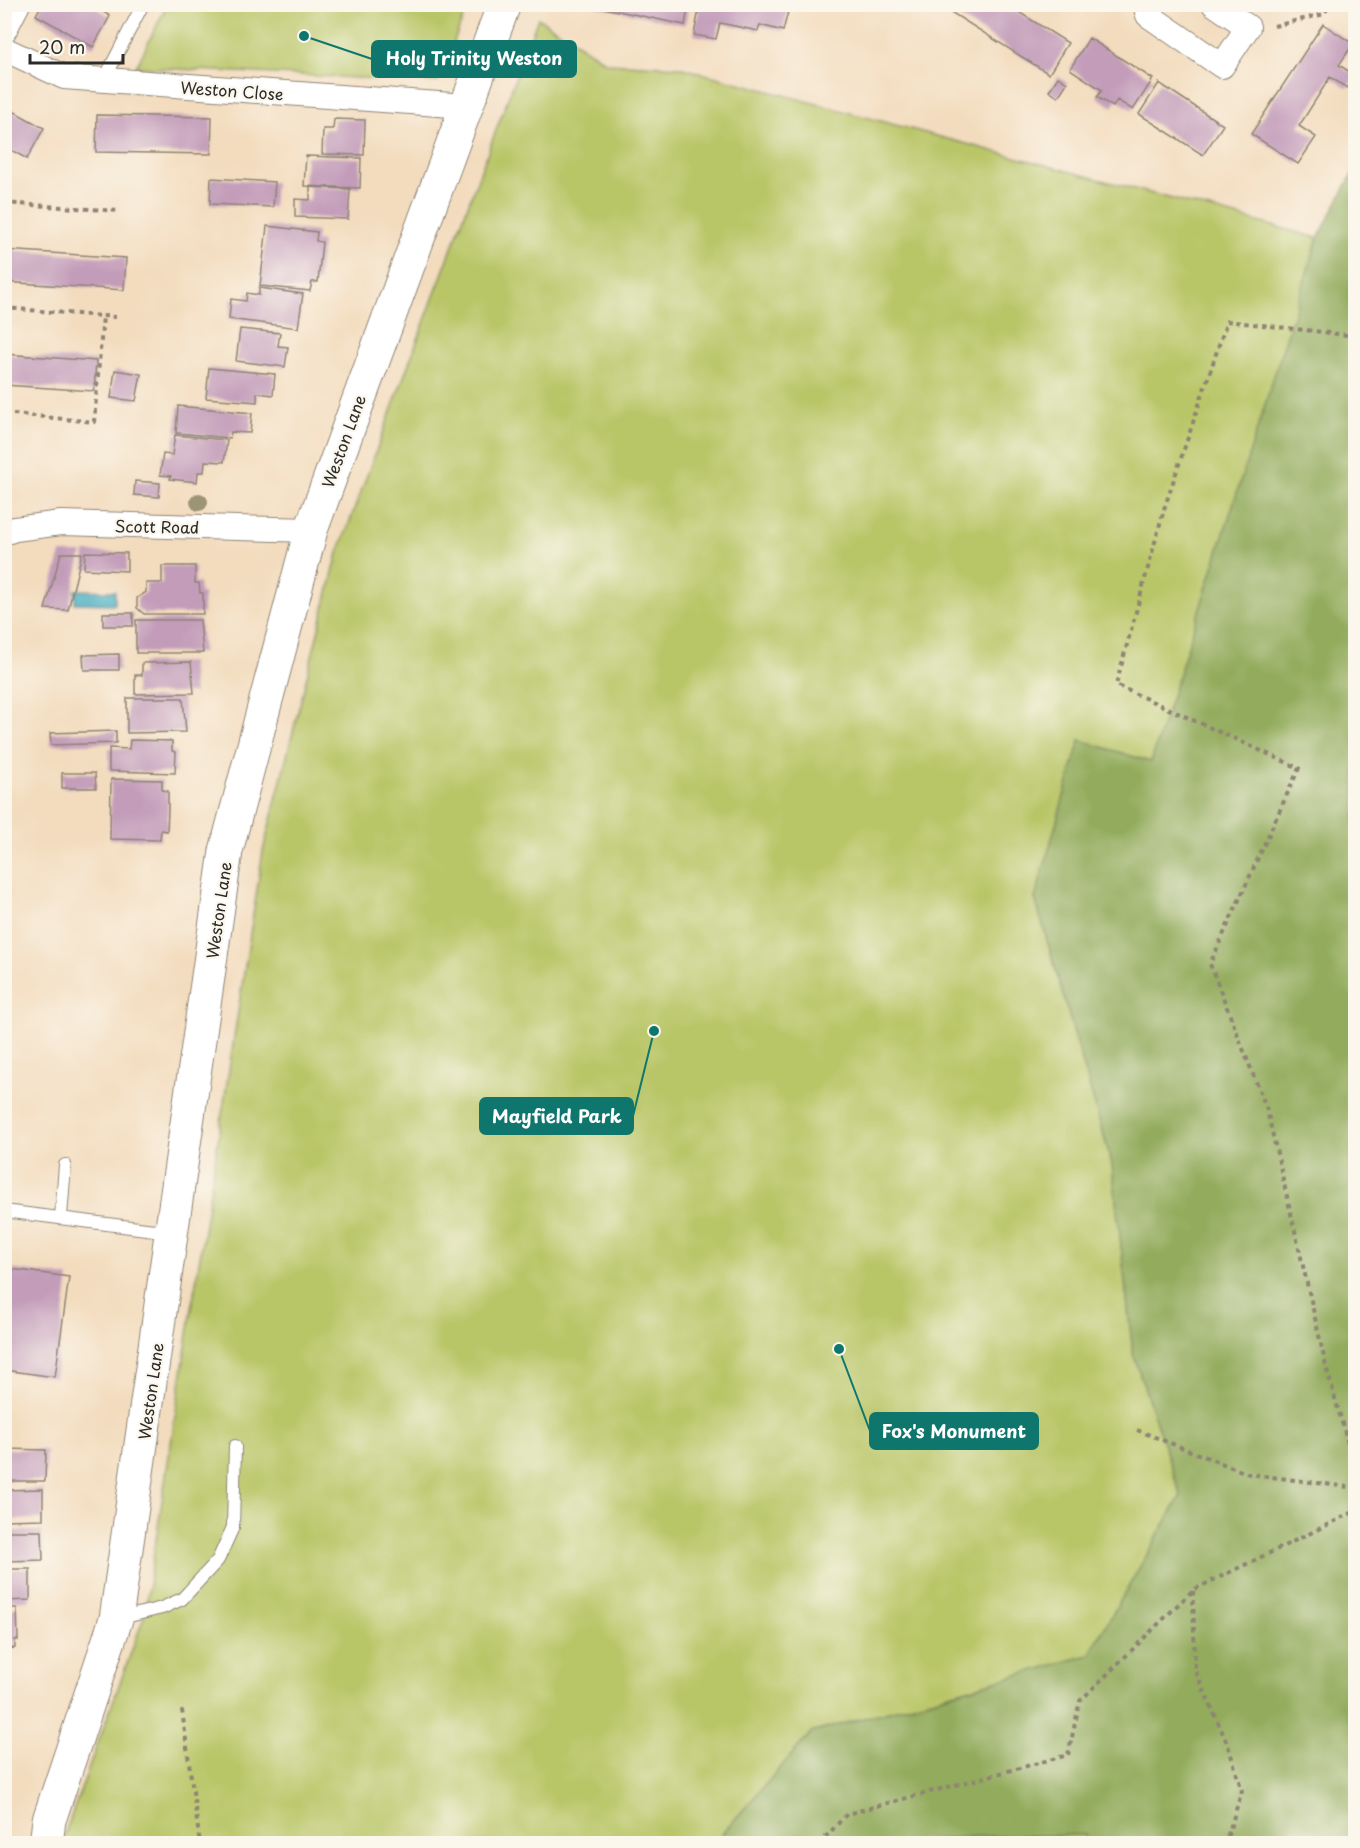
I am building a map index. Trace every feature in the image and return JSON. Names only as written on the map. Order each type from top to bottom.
[{"type":"street","points":[[4,32],[18,4]]},
{"type":"street","name":"Weston Lane","points":[[46,1844],[49,1820],[116,1619],[226,851],[311,530],[504,4]]},
{"type":"street","points":[[1145,4],[1148,15],[1222,66],[1248,27],[1214,4]]},
{"type":"street","name":"Weston Close","points":[[4,49],[64,77],[465,106]]},
{"type":"street","name":"Scott Road","points":[[4,533],[15,529],[61,524],[311,530]]},
{"type":"lane","points":[[104,80],[143,4]]},
{"type":"lane","points":[[61,1217],[65,1165]]},
{"type":"lane","points":[[4,1211],[172,1233]]},
{"type":"lane","points":[[116,1619],[162,1608],[182,1599],[197,1586],[218,1560],[233,1527],[235,1446]]},
{"type":"path","points":[[1243,34],[1324,14],[1330,4]]},
{"type":"path","points":[[4,203],[119,211]]},
{"type":"path","points":[[4,308],[115,317]]},
{"type":"path","points":[[4,413],[94,422],[103,316]]},
{"type":"path","points":[[1356,336],[1227,321],[1164,509],[1116,685],[1299,768],[1210,964],[1267,1110],[1327,1370],[1356,1472]]},
{"type":"path","points":[[1137,1430],[1249,1474],[1356,1488]]},
{"type":"path","points":[[819,1844],[847,1814],[1068,1755],[1080,1701],[1192,1590],[1356,1510]]},
{"type":"path","points":[[1192,1590],[1195,1670],[1228,1745],[1242,1791],[1225,1844]]},
{"type":"path","points":[[182,1710],[200,1844]]},
{"type":"green space","points":[[167,4],[468,5],[438,82],[136,67]]},
{"type":"green space","points":[[538,18],[607,63],[679,67],[1318,238],[1271,402],[1151,762],[1035,898],[1112,1164],[1133,1353],[1181,1496],[1089,1655],[811,1733],[714,1843],[61,1844],[144,1617],[263,851],[338,553]]},
{"type":"green space","points":[[1355,169],[1355,1843],[1084,1843],[1085,1835],[965,1837],[908,1844],[714,1843],[811,1733],[1089,1655],[1181,1496],[1133,1353],[1112,1164],[1035,898],[1080,740],[1151,762],[1318,238]]},
{"type":"green space","points":[[1086,1835],[1084,1844],[908,1844],[965,1837]]},
{"type":"water","points":[[75,590],[115,591],[115,604],[75,603]]},
{"type":"building","points":[[42,4],[90,4],[110,16],[93,47],[36,15]]},
{"type":"building","points":[[585,4],[689,4],[685,25]]},
{"type":"building","points":[[700,4],[790,4],[783,31],[760,25],[758,31],[720,23],[716,39],[694,35]]},
{"type":"building","points":[[949,4],[1006,4],[1068,43],[1049,74],[946,9]]},
{"type":"building","points":[[1323,24],[1353,44],[1339,65],[1356,76],[1347,88],[1330,77],[1299,126],[1316,137],[1298,164],[1251,134]]},
{"type":"building","points":[[1089,38],[1153,79],[1133,110],[1117,100],[1113,107],[1097,97],[1102,90],[1070,69]]},
{"type":"building","points":[[1058,77],[1067,83],[1058,97],[1049,91]]},
{"type":"building","points":[[1159,83],[1223,125],[1203,155],[1139,114]]},
{"type":"building","points":[[4,106],[44,128],[27,159],[4,146]]},
{"type":"building","points":[[97,115],[212,117],[211,154],[96,152]]},
{"type":"building","points":[[334,119],[365,120],[364,155],[322,154],[323,129],[333,129]]},
{"type":"building","points":[[306,156],[361,158],[360,188],[304,186]]},
{"type":"building","points":[[211,178],[275,182],[273,207],[210,204]]},
{"type":"building","points":[[310,187],[350,189],[348,219],[295,217],[295,199],[310,200]]},
{"type":"building","points":[[267,226],[317,232],[316,241],[322,242],[318,282],[312,282],[310,291],[260,286]]},
{"type":"building","points":[[4,250],[126,258],[124,290],[4,282]]},
{"type":"building","points":[[259,288],[303,294],[298,328],[229,319],[231,299],[246,301],[247,293],[259,295]]},
{"type":"building","points":[[240,329],[280,333],[278,346],[288,347],[285,367],[236,361]]},
{"type":"building","points":[[4,354],[96,361],[94,391],[4,385]]},
{"type":"building","points":[[209,368],[275,374],[273,395],[257,393],[257,402],[206,398]]},
{"type":"building","points":[[115,370],[141,374],[136,401],[111,398]]},
{"type":"building","points":[[178,406],[252,413],[250,433],[231,432],[230,438],[176,433]]},
{"type":"building","points":[[175,435],[227,440],[224,462],[205,461],[204,472],[198,472],[197,482],[170,479],[171,476],[160,475],[163,454],[172,455]]},
{"type":"building","points":[[135,481],[160,483],[159,497],[134,495]]},
{"type":"building","points":[[85,552],[127,553],[127,571],[84,569]]},
{"type":"building","points":[[61,553],[82,553],[68,610],[45,609]]},
{"type":"building","points":[[162,566],[195,566],[195,583],[199,583],[200,593],[203,593],[203,614],[144,614],[137,608],[137,598],[146,592],[146,583],[162,583]]},
{"type":"building","points":[[103,613],[133,613],[133,626],[103,626]]},
{"type":"building","points":[[136,620],[200,620],[203,653],[136,653]]},
{"type":"building","points":[[119,654],[119,670],[84,670],[83,655]]},
{"type":"building","points":[[191,662],[194,693],[135,694],[135,675],[142,675],[142,663]]},
{"type":"building","points":[[127,698],[183,698],[186,732],[127,733]]},
{"type":"building","points":[[116,731],[116,743],[51,745],[50,733]]},
{"type":"building","points":[[130,740],[172,741],[172,751],[176,752],[175,773],[109,771],[109,748],[129,749]]},
{"type":"building","points":[[62,773],[95,773],[96,788],[62,788]]},
{"type":"building","points":[[111,779],[162,780],[162,790],[168,791],[168,811],[167,831],[161,830],[160,840],[110,839]]},
{"type":"building","points":[[4,1268],[69,1277],[55,1377],[4,1370]]},
{"type":"building","points":[[4,1449],[46,1450],[45,1481],[4,1481]]},
{"type":"building","points":[[43,1489],[43,1519],[4,1520],[4,1490]]},
{"type":"building","points":[[4,1531],[42,1531],[43,1560],[4,1561]]},
{"type":"building","points":[[4,1569],[30,1569],[30,1600],[4,1601]]},
{"type":"building","points":[[4,1608],[17,1608],[18,1640],[15,1640],[15,1648],[4,1649]]},
{"type":"place","name":"Holy Trinity Weston","points":[[304,36]]},
{"type":"place","name":"Mayfield Park","points":[[654,1031]]},
{"type":"place","name":"Fox's Monument","points":[[839,1349]]}]
